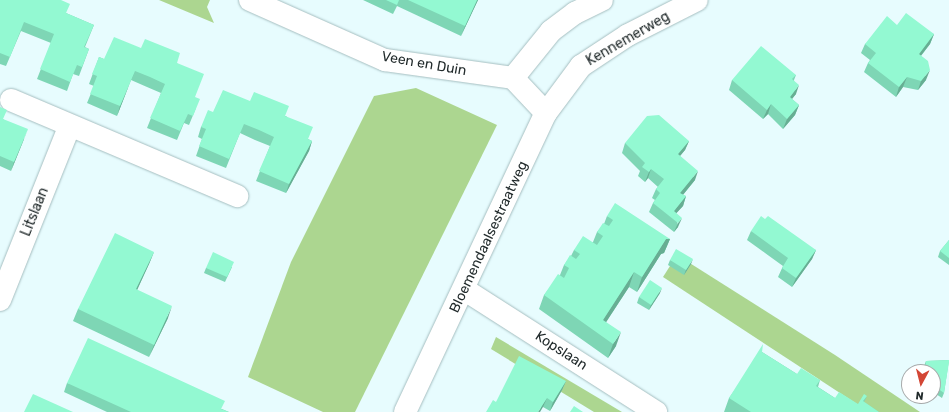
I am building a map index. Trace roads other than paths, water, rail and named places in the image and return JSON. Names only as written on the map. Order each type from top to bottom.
[{"type":"street","name":"Veen en Duin","points":[[250,0],[385,60],[514,78]]},
{"type":"street","points":[[546,113],[514,78],[571,7],[602,0]]},
{"type":"street","name":"Kennemerweg","points":[[580,66],[628,35],[697,0]]},
{"type":"street","name":"Bloemendaalsestraatweg","points":[[405,412],[465,290],[546,113],[580,66]]},
{"type":"street","points":[[11,100],[237,196]]},
{"type":"street","name":"Litslaan","points":[[0,300],[70,125]]},
{"type":"street","name":"Kopslaan","points":[[465,290],[656,412]]}]
